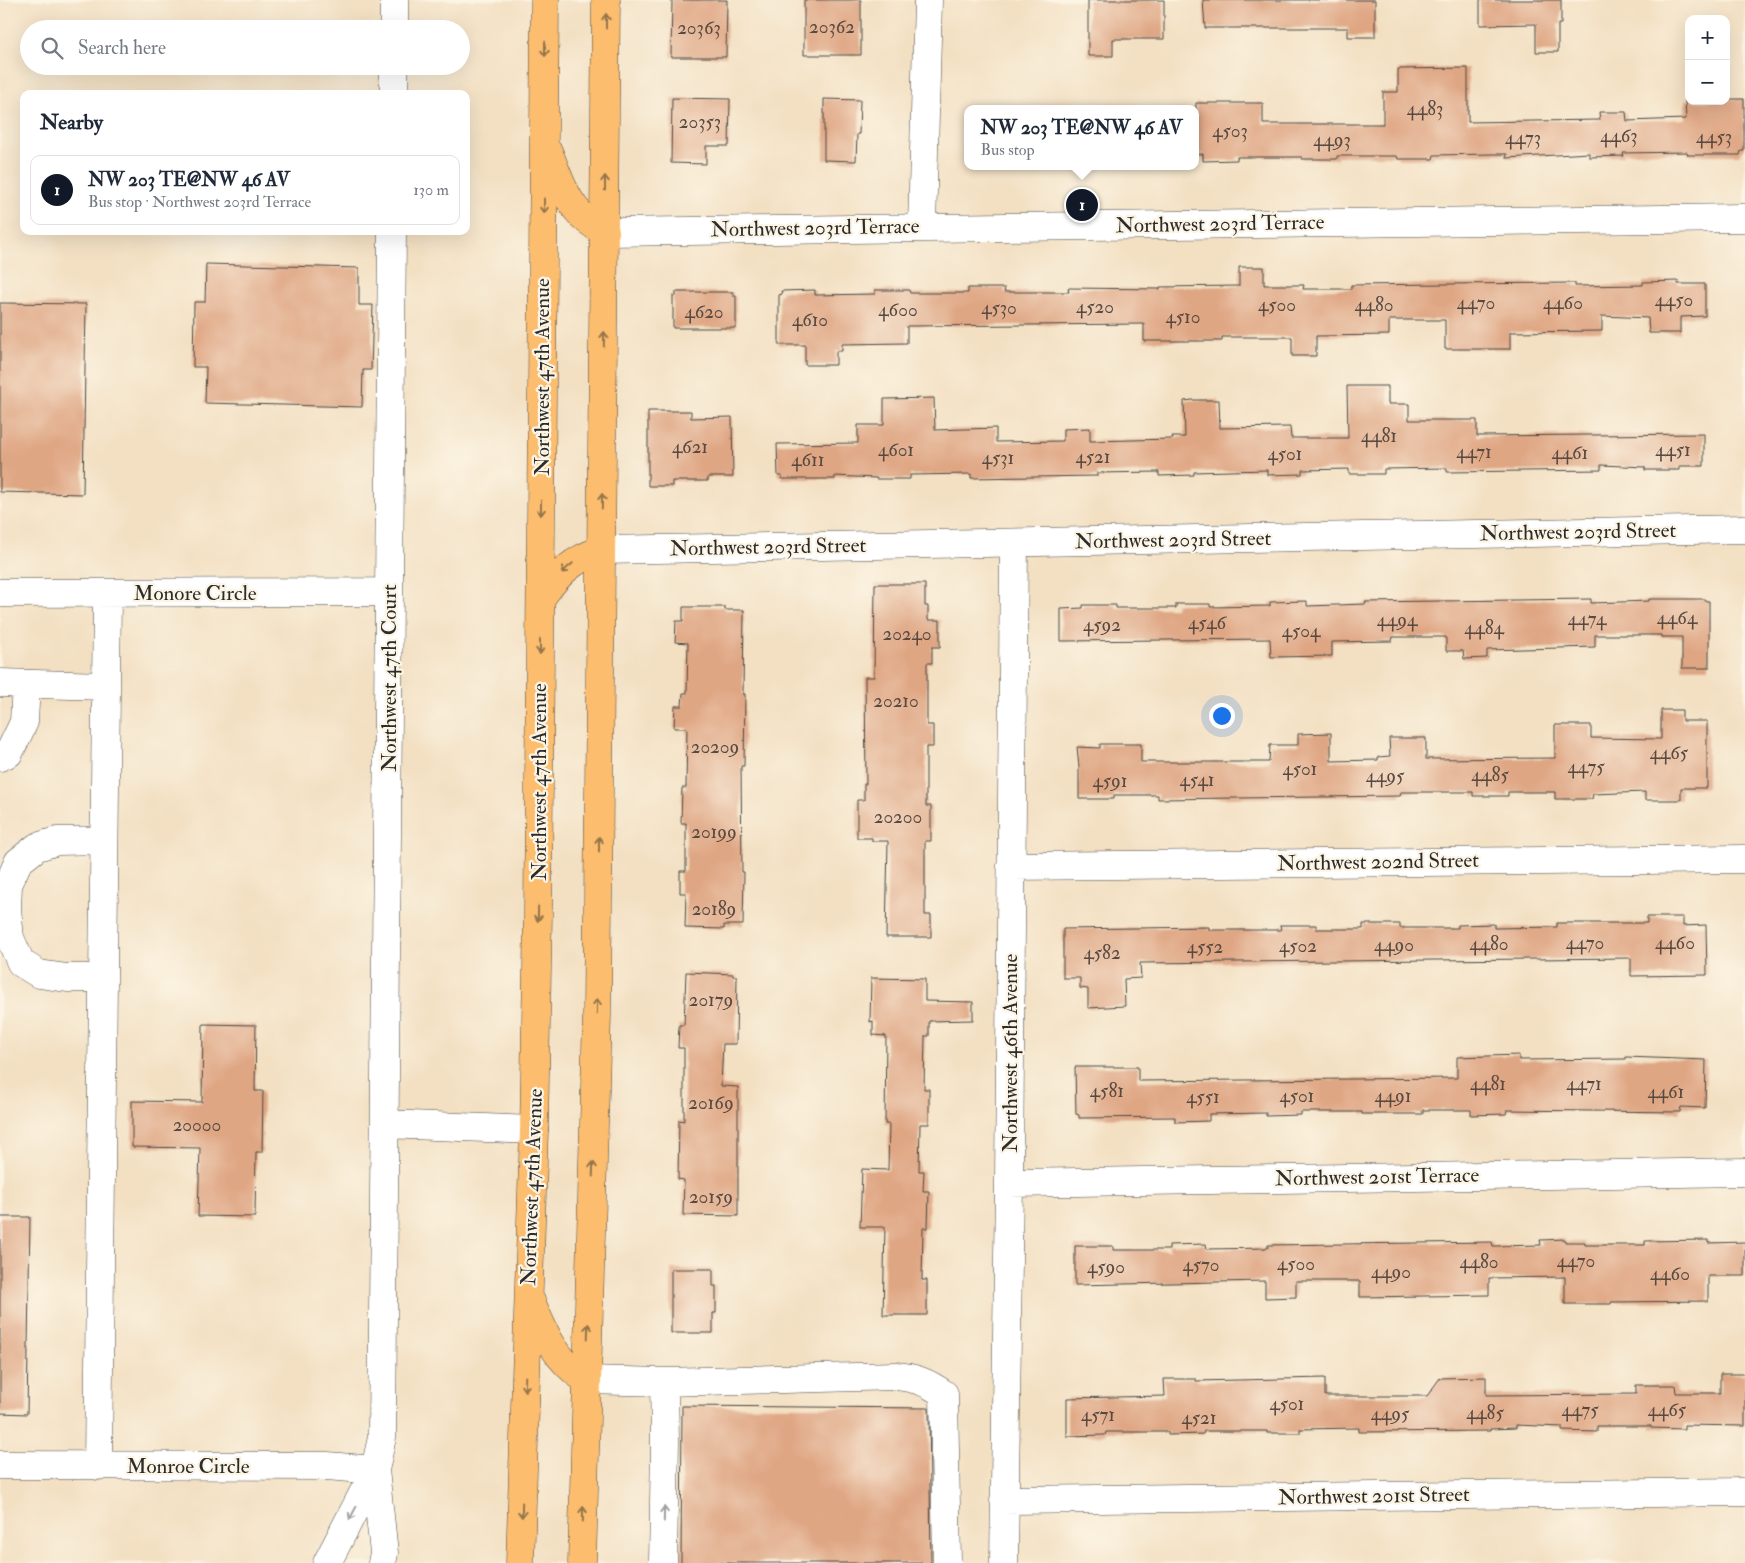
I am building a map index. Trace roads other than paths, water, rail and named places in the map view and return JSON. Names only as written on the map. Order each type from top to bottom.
[{"type":"main road","name":"Northwest 47th Avenue","points":[[520,1563],[534,1130],[539,839],[546,0]]},
{"type":"main road","points":[[582,1563],[598,997],[606,0]]},
{"type":"main road","points":[[544,140],[561,184],[574,206],[587,221],[605,232]]},
{"type":"main road","points":[[540,598],[555,578],[569,565],[585,556],[602,550]]},
{"type":"main road","points":[[529,1296],[550,1342],[572,1371],[586,1380]]},
{"type":"street","points":[[394,0],[394,20]]},
{"type":"street","points":[[922,227],[928,0]]},
{"type":"street","points":[[394,75],[394,90]]},
{"type":"street","name":"Northwest 203rd Terrace","points":[[605,232],[1745,218]]},
{"type":"street","name":"Northwest 47th Court","points":[[376,1470],[382,1437],[392,235]]},
{"type":"street","name":"Northwest 203rd Street","points":[[602,550],[1745,529]]},
{"type":"street","name":"Northwest 46th Avenue","points":[[1004,1563],[1014,543]]},
{"type":"street","name":"Monore Circle","points":[[0,592],[390,592]]},
{"type":"street","points":[[98,1466],[107,593]]},
{"type":"street","points":[[0,757],[9,753],[24,722],[13,684],[106,686]]},
{"type":"street","points":[[102,978],[68,978],[39,974],[21,963],[10,938],[7,909],[8,885],[18,862],[37,847],[57,841],[104,840]]},
{"type":"street","name":"Northwest 202nd Street","points":[[1011,866],[1745,859]]},
{"type":"street","points":[[385,1124],[534,1130]]},
{"type":"street","name":"Northwest 201st Terrace","points":[[1009,1183],[1745,1172]]},
{"type":"street","points":[[586,1380],[664,1382],[896,1376],[914,1378],[931,1384],[944,1394],[947,1563]]},
{"type":"street","points":[[663,1563],[664,1382]]},
{"type":"street","name":"Monroe Circle","points":[[0,1465],[327,1466],[376,1470]]},
{"type":"street","points":[[327,1563],[376,1470]]},
{"type":"street","points":[[376,1470],[384,1553],[382,1563]]},
{"type":"street","name":"Northwest 201st Street","points":[[1004,1500],[1745,1492]]},
{"type":"place","name":"NW 203 TE@NW 46 AV","points":[[1082,205]]}]
